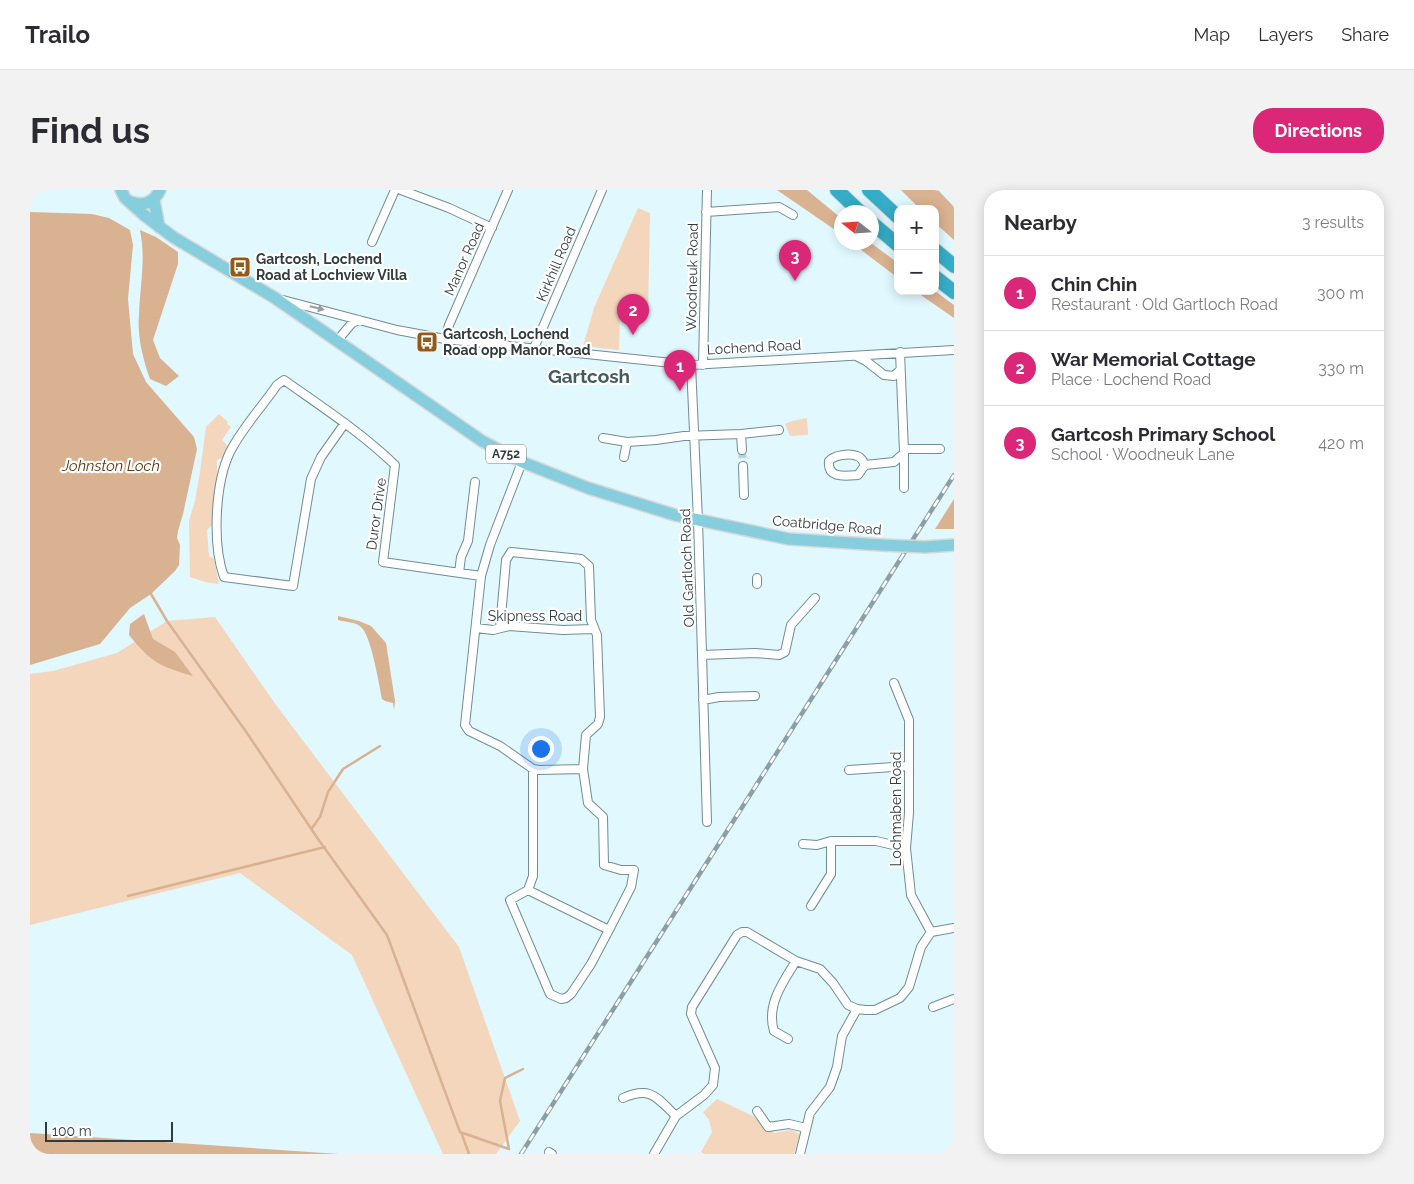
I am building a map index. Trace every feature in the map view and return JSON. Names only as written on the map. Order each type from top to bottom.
[{"type":"highway","points":[[832,190],[851,205]]},
{"type":"highway","points":[[837,190],[852,205]]},
{"type":"highway","points":[[869,190],[894,212]]},
{"type":"highway","points":[[874,190],[894,212]]},
{"type":"highway","points":[[879,228],[894,241]]},
{"type":"highway","points":[[939,253],[954,266]]},
{"type":"highway","points":[[939,280],[954,292]]},
{"type":"main road","points":[[119,191],[131,202],[142,204],[159,192]]},
{"type":"main road","points":[[159,192],[159,227]]},
{"type":"main road","name":"A752","points":[[131,202],[159,227],[275,298],[482,442],[522,462],[639,505],[698,520]]},
{"type":"main road","name":"Coatbridge Road","points":[[698,520],[788,539],[925,547],[954,545]]},
{"type":"street","points":[[372,242],[395,190]]},
{"type":"street","points":[[401,190],[449,208],[492,228]]},
{"type":"street","name":"Manor Road","points":[[445,339],[508,190]]},
{"type":"street","name":"Kirkhill Road","points":[[534,348],[602,190]]},
{"type":"street","name":"Woodneuk Road","points":[[703,365],[707,190]]},
{"type":"street","points":[[706,212],[778,208],[793,215]]},
{"type":"street","name":"Lochend Road","points":[[275,298],[397,330],[445,339],[691,365],[954,350]]},
{"type":"street","points":[[337,340],[352,323],[359,320]]},
{"type":"street","points":[[900,352],[904,488]]},
{"type":"street","points":[[855,355],[884,375],[894,376],[900,370]]},
{"type":"street","name":"Old Gartloch Road","points":[[691,365],[698,520],[707,822]]},
{"type":"street","points":[[284,380],[345,423],[321,457],[310,479],[293,586],[224,577],[216,545],[216,533],[225,465],[237,440],[277,385],[284,380]]},
{"type":"street","name":"Duror Drive","points":[[345,423],[382,452],[395,466],[383,562],[481,576]]},
{"type":"street","points":[[603,438],[627,442],[779,430]]},
{"type":"street","points":[[741,434],[742,450]]},
{"type":"street","points":[[624,457],[627,442]]},
{"type":"street","points":[[865,465],[862,459],[856,456],[836,456],[829,461],[828,468],[830,472],[839,476],[858,475],[865,465],[894,462],[904,451],[940,449]]},
{"type":"street","points":[[476,628],[481,576],[490,545],[522,462]]},
{"type":"street","points":[[743,466],[744,495]]},
{"type":"street","points":[[459,573],[461,557],[468,541],[475,482]]},
{"type":"street","points":[[500,628],[506,560],[509,554],[515,552],[581,559],[589,566],[591,620],[597,636],[600,717],[598,724],[586,735],[583,769],[588,803],[603,817],[604,865],[621,870],[634,870],[630,887],[591,964],[571,994],[566,998],[555,997],[550,994],[546,987],[510,900],[528,890],[533,876],[533,769],[583,769]]},
{"type":"street","points":[[702,656],[755,653],[779,655],[785,652],[791,625],[802,608],[815,598]]},
{"type":"street","name":"Skipness Road","points":[[533,769],[500,746],[469,731],[465,725],[476,628],[493,630],[509,626],[563,630],[593,629]]},
{"type":"street","name":"Lochmaben Road","points":[[894,683],[909,720],[909,813],[906,848],[912,895],[931,932]]},
{"type":"street","points":[[703,700],[719,696],[755,696]]},
{"type":"street","points":[[849,770],[908,766]]},
{"type":"street","points":[[811,906],[830,874],[831,841]]},
{"type":"street","points":[[803,844],[816,845],[831,841],[876,841],[906,848]]},
{"type":"street","points":[[528,890],[609,930]]},
{"type":"street","points":[[654,1154],[676,1116],[704,1096],[713,1085],[715,1068],[691,1014],[692,1007],[737,935],[747,932],[796,961],[820,968],[848,1005],[857,1009],[876,1010],[900,998],[909,987],[921,947],[931,932],[954,928]]},
{"type":"street","points":[[788,1039],[774,1031],[772,1024],[777,992],[796,961]]},
{"type":"street","points":[[933,1008],[954,999]]},
{"type":"street","points":[[800,1154],[810,1113],[830,1087],[837,1067],[842,1036],[857,1009]]},
{"type":"street","points":[[623,1098],[637,1092],[645,1092],[653,1096],[676,1116]]},
{"type":"street","points":[[757,1111],[768,1126],[789,1124],[806,1128]]},
{"type":"shaded area","points":[[777,190],[807,190],[834,212],[834,229]]},
{"type":"shaded area","points":[[901,190],[938,190],[954,207],[954,240],[939,227],[939,205],[916,205]]},
{"type":"shaded area","points":[[638,208],[650,213],[648,315],[620,312],[619,350],[583,346],[594,308]]},
{"type":"shaded area","name":"Johnston Loch","points":[[30,212],[92,214],[109,218],[130,230],[133,245],[128,299],[133,354],[146,382],[194,437],[197,449],[178,531],[177,538],[180,545],[179,565],[175,571],[151,594],[130,608],[100,644],[30,665]]},
{"type":"shaded area","points":[[140,230],[156,237],[178,252],[178,264],[153,340],[160,358],[179,376],[166,386],[150,379],[140,339],[139,323],[143,262]]},
{"type":"shaded area","points":[[879,249],[894,260],[894,275],[861,250]]},
{"type":"shaded area","points":[[939,294],[954,305],[954,318],[921,295]]},
{"type":"shaded area","points":[[219,414],[231,427],[222,440],[228,446],[224,457],[217,460],[217,491],[212,525],[207,530],[209,556],[214,559],[219,584],[190,577],[189,521],[195,501],[206,427]]},
{"type":"shaded area","points":[[807,418],[808,435],[790,436],[785,424]]},
{"type":"shaded area","points":[[954,499],[954,529],[935,529]]},
{"type":"shaded area","points":[[144,614],[153,639],[175,652],[193,676],[164,666],[150,658],[129,635],[130,624]]},
{"type":"shaded area","points":[[338,616],[371,626],[386,643],[395,701],[394,710],[393,703],[382,699],[374,660],[365,632],[356,624],[338,620]]},
{"type":"shaded area","points":[[215,617],[276,705],[459,947],[520,1121],[496,1154],[443,1154],[352,955],[240,873],[30,925],[30,674],[53,671],[117,653],[167,621]]},
{"type":"shaded area","points":[[717,1099],[755,1117],[774,1133],[791,1130],[800,1134],[794,1154],[704,1154],[701,1152],[712,1132],[709,1120],[703,1112]]},
{"type":"shaded area","points":[[30,1133],[339,1154],[30,1154]]},
{"type":"waterway","points":[[151,594],[167,621],[387,935],[460,1132],[509,1149]]},
{"type":"waterway","points":[[312,828],[320,817],[328,792],[343,769],[380,746]]},
{"type":"waterway","points":[[128,896],[325,847]]},
{"type":"waterway","points":[[509,1149],[500,1101],[505,1078],[523,1069]]},
{"type":"waterway","points":[[461,1132],[469,1154]]},
{"type":"tunnel","points":[[742,450],[743,466]]},
{"type":"railway","points":[[521,1154],[954,475]]},
{"type":"place","name":"Gartcosh, Lochend Road at Lochview Villa","points":[[240,267]]},
{"type":"place","name":"Gartcosh Primary School","points":[[795,281]]},
{"type":"place","name":"War Memorial Cottage","points":[[633,335]]},
{"type":"place","name":"Gartcosh, Lochend Road opp Manor Road","points":[[427,342]]},
{"type":"place","name":"Chin Chin","points":[[680,391]]},
{"type":"district","name":"Gartcosh","points":[[589,376]]}]
